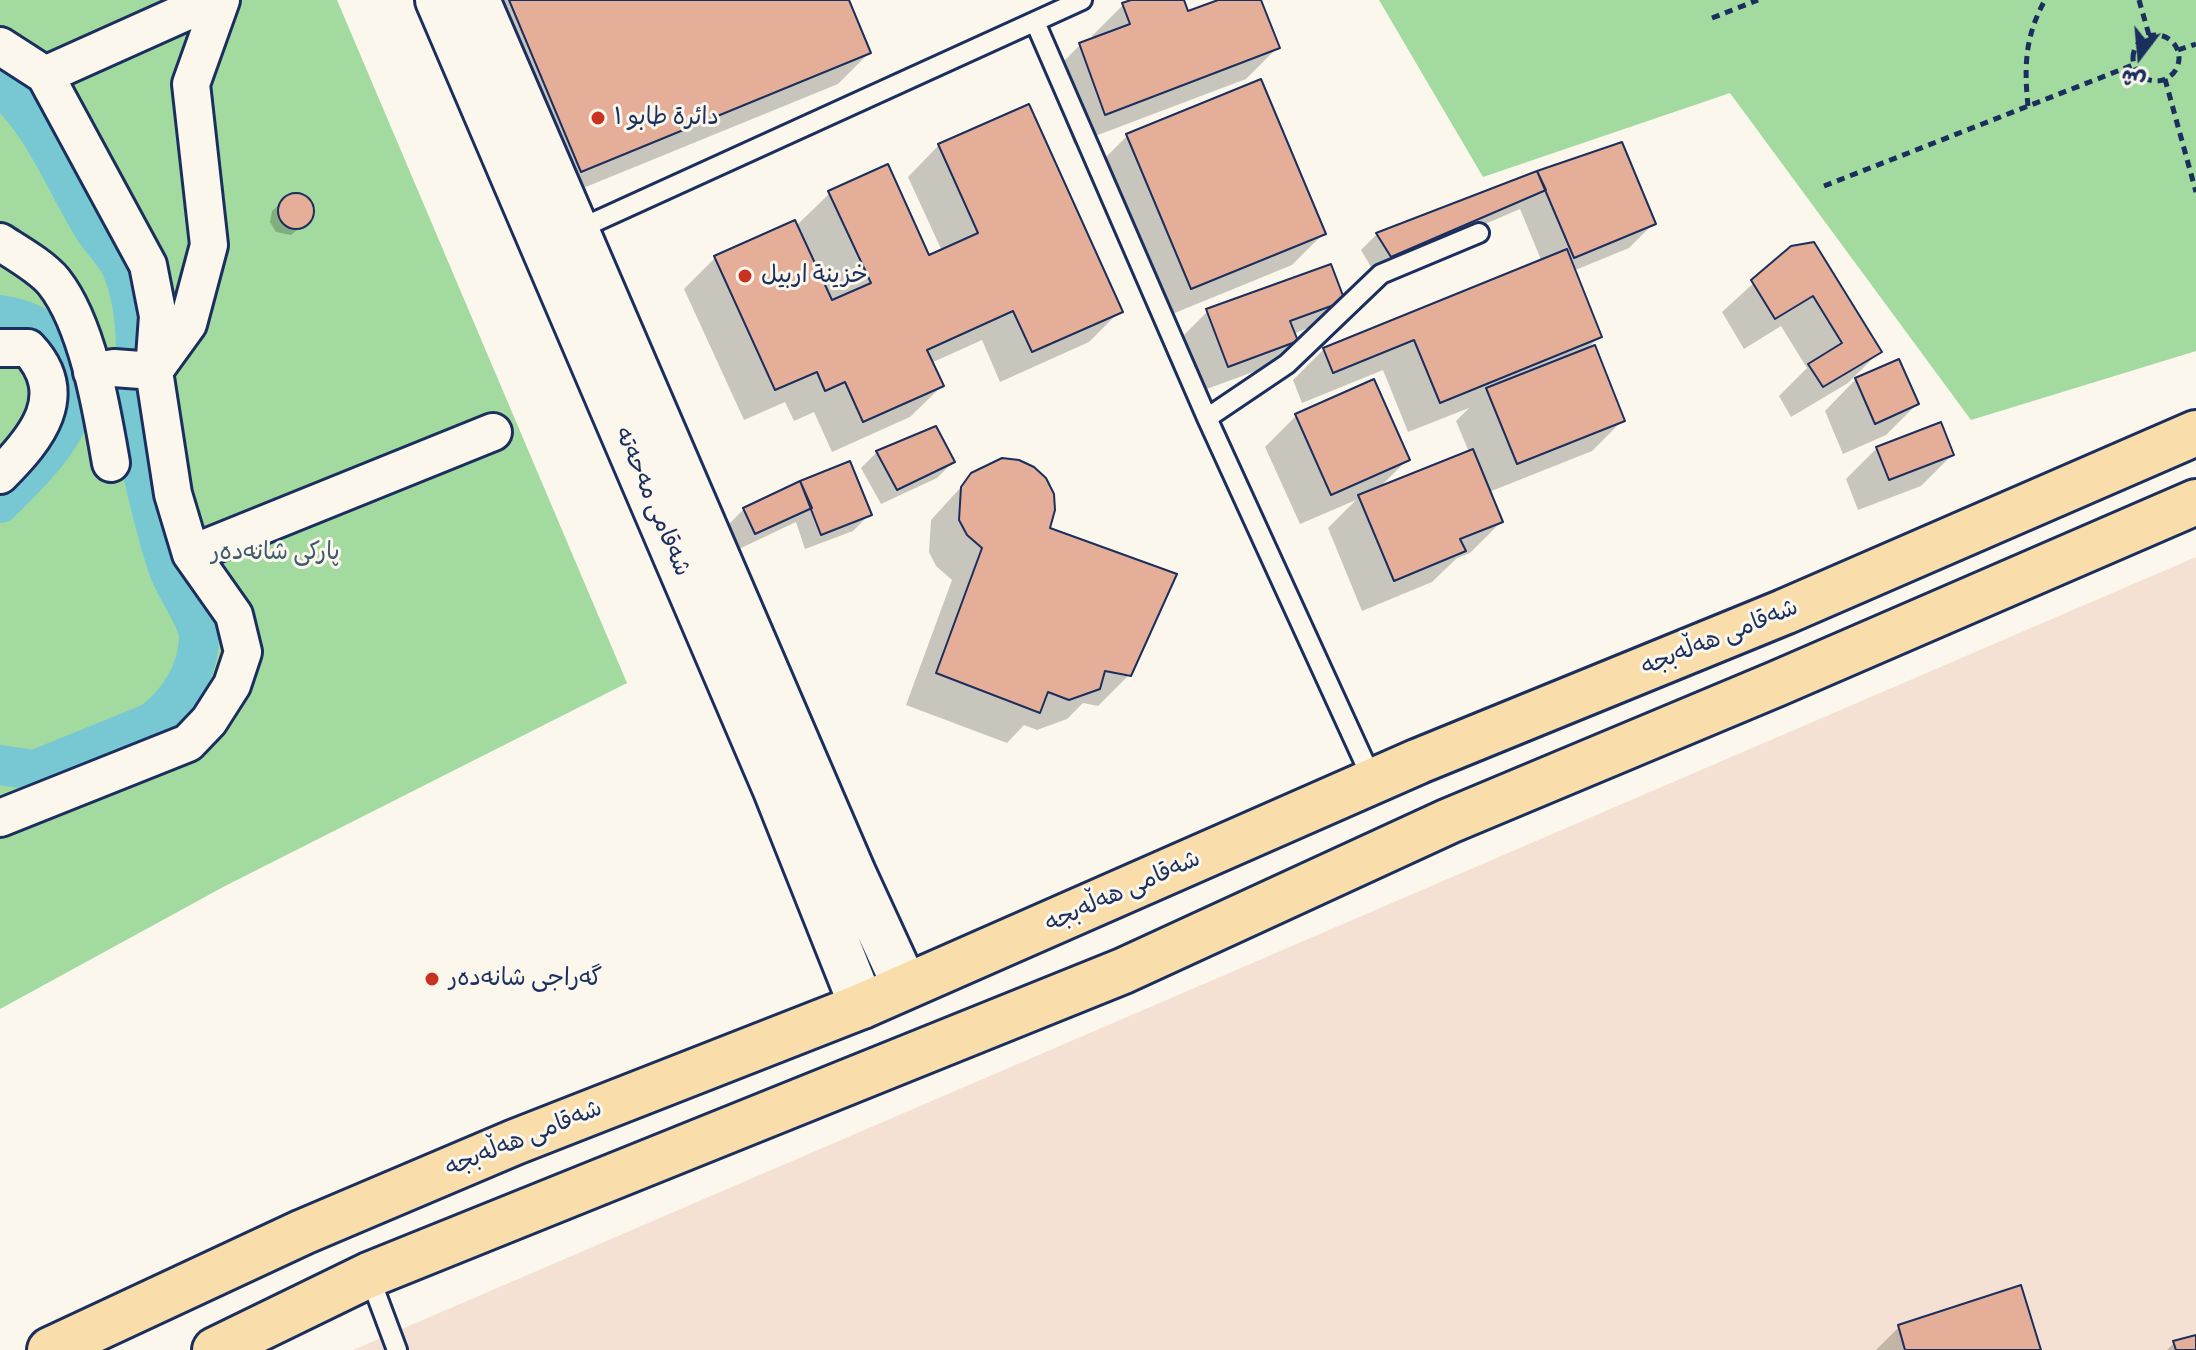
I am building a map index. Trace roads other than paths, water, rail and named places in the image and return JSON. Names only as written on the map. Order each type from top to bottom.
[{"type":"main road","name":"شەقامی مەحەتە","points":[[438,0],[776,790],[862,1006]]},
{"type":"main road","name":"شەقامی مەحەتە","points":[[477,0],[853,873],[905,986]]},
{"type":"main road","name":"شەقامی هەڵەبجە","points":[[50,1350],[303,1232],[515,1142],[862,1006],[1419,761],[1784,612],[2196,433]]},
{"type":"main road","points":[[2065,490],[2091,547]]},
{"type":"main road","points":[[215,1350],[353,1282],[1123,971],[1401,844],[2196,502]]},
{"type":"main road","points":[[1374,783],[1401,844]]},
{"type":"main road","points":[[303,1232],[353,1282]]},
{"type":"street","points":[[45,75],[212,0]]},
{"type":"street","points":[[154,371],[188,324],[209,245],[191,84],[221,0]]},
{"type":"street","points":[[0,46],[45,75],[148,265],[158,316],[154,371],[173,494],[191,554],[234,615],[243,652],[232,685],[209,721],[188,743],[0,818]]},
{"type":"street","points":[[0,242],[54,282],[103,370],[100,399],[111,463]]},
{"type":"street","points":[[0,348],[28,348],[43,365],[48,413],[31,443],[0,475]]},
{"type":"street","points":[[103,370],[154,371]]},
{"type":"street","points":[[191,554],[493,432]]},
{"type":"lane","points":[[577,230],[1082,0]]},
{"type":"lane","points":[[1035,22],[1207,418],[1374,783]]},
{"type":"lane","points":[[1207,418],[1287,364],[1381,274],[1479,233]]},
{"type":"lane","points":[[353,1282],[397,1350]]},
{"type":"waterway","points":[[0,85],[30,118],[96,232],[121,266],[134,314],[136,415],[141,465],[169,570],[199,636],[195,662],[185,686],[170,706],[151,723],[35,770],[0,765]]},
{"type":"waterway","points":[[0,315],[35,326],[56,343],[73,372],[75,393],[70,414],[60,434],[31,472],[0,503]]},
{"type":"place","name":"دائرة طابو ١","points":[[598,118]]},
{"type":"place","name":"خزينة اربيل","points":[[745,276]]},
{"type":"place","name":"گەراجی شانەدەر","points":[[432,979]]},
{"type":"park label","name":"پارکی شانەدەر","points":[[275,553]]}]
